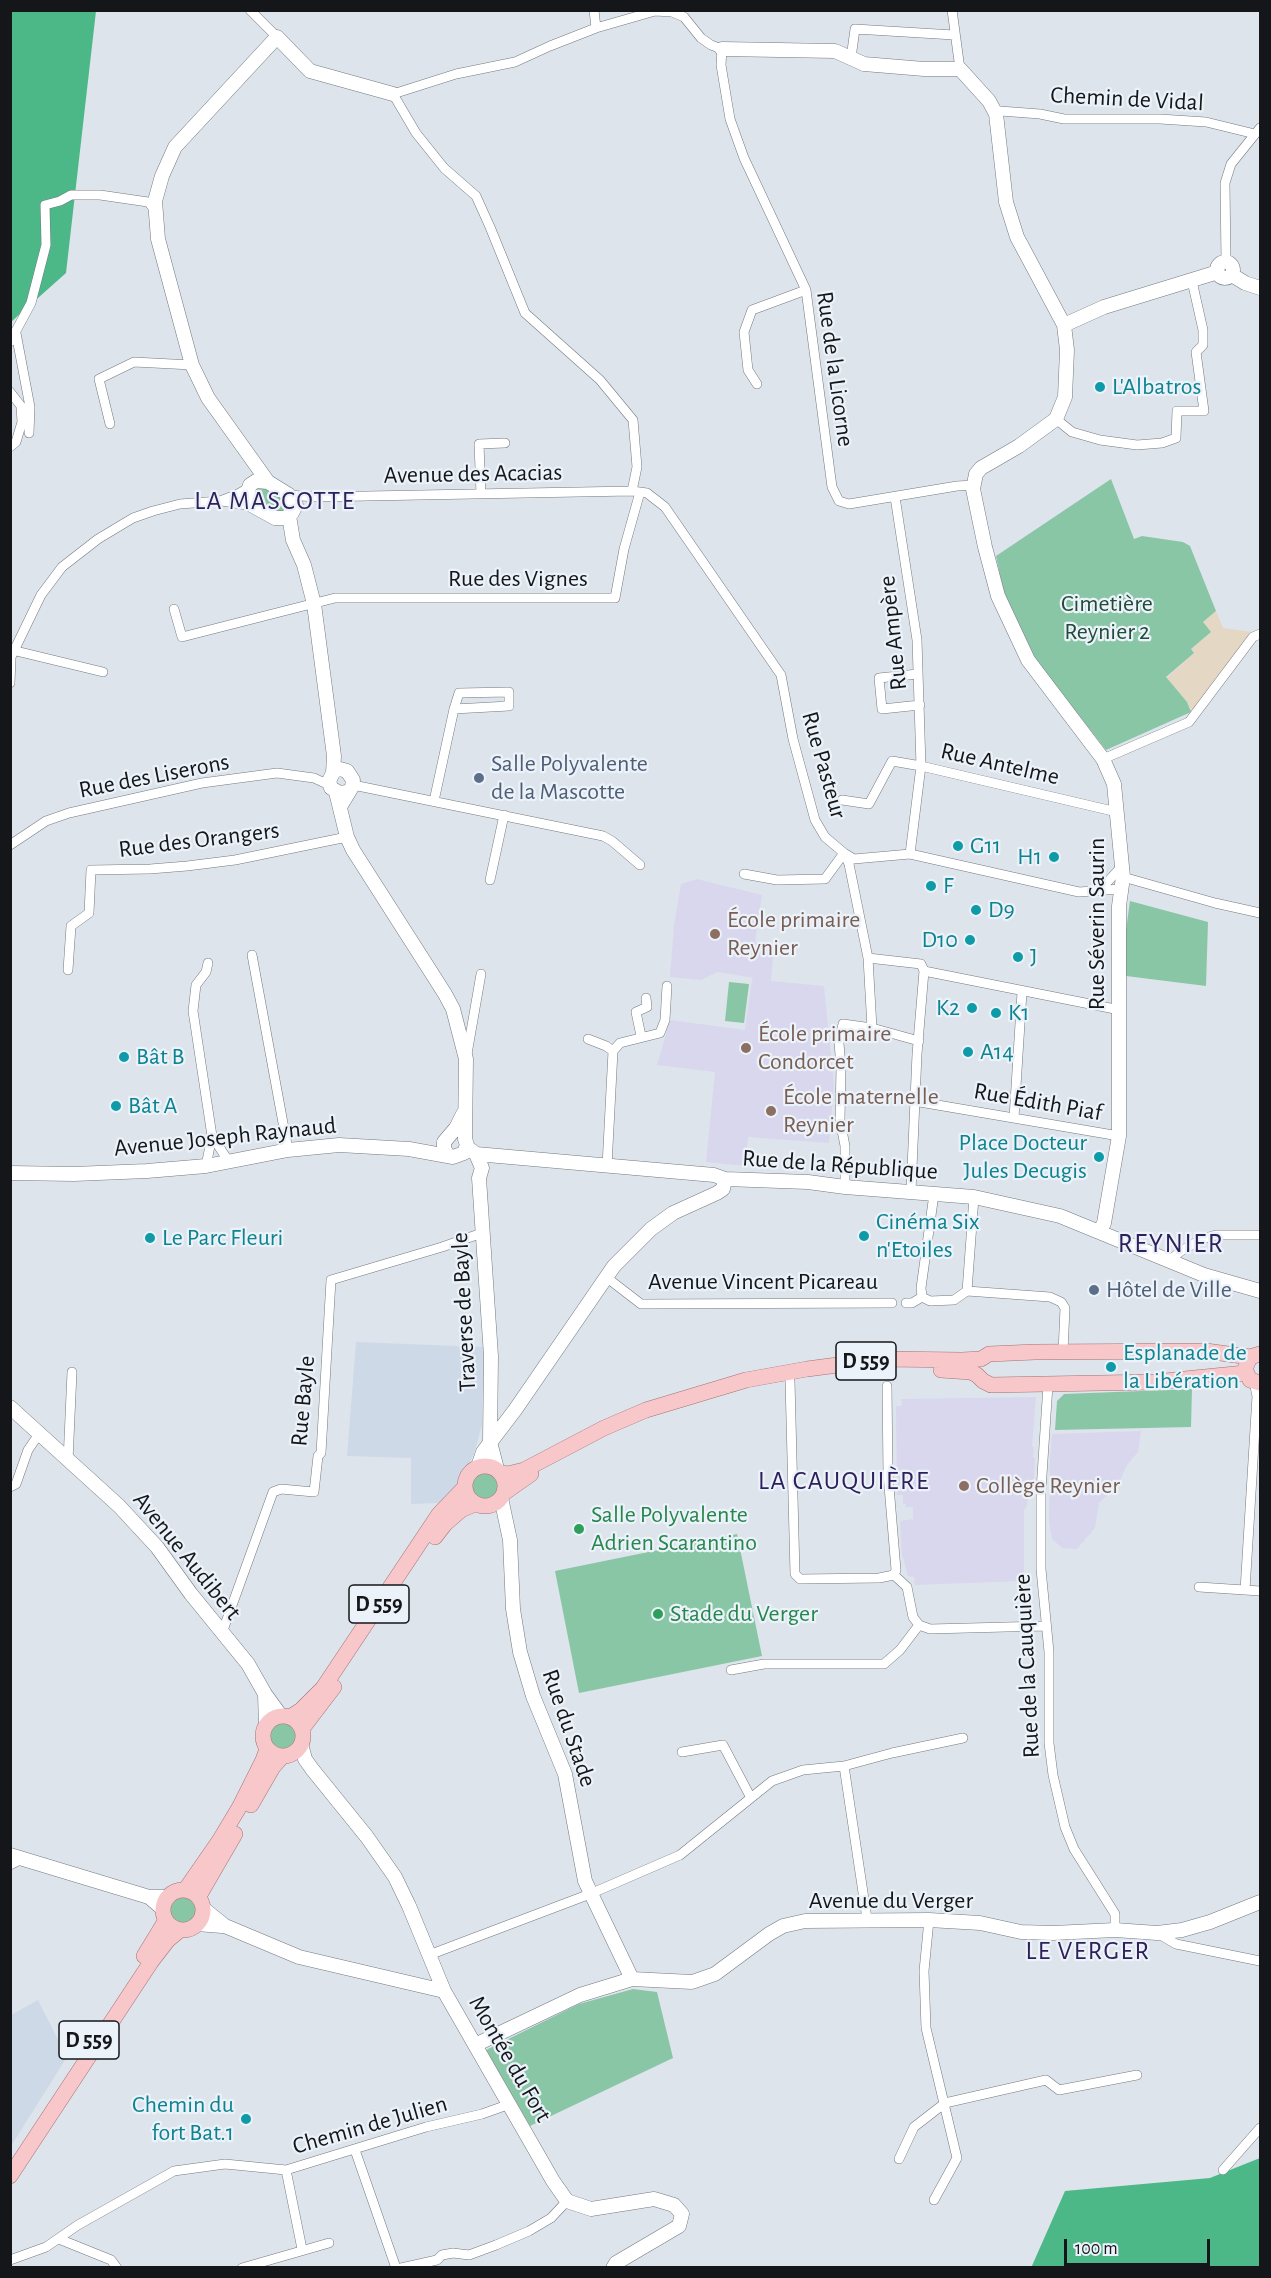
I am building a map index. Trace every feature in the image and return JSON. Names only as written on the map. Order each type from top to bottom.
[{"type":"main road","name":"D 559","points":[[499,1472],[508,1474],[524,1470],[604,1428],[646,1410],[746,1380],[807,1369],[884,1359],[981,1359],[989,1354],[1206,1351],[1255,1356]]},
{"type":"main road","points":[[1255,1356],[1245,1364],[1255,1385]]},
{"type":"main road","points":[[978,1375],[981,1359]]},
{"type":"main road","name":"D 559","points":[[201,1903],[268,1775],[299,1752],[345,1672],[445,1524],[461,1510],[492,1500],[521,1480],[586,1444],[649,1417],[737,1391],[790,1381],[887,1369],[961,1370],[978,1375],[983,1382],[991,1385],[1155,1382],[1255,1385]]},
{"type":"main road","points":[[487,1466],[499,1472],[505,1483],[492,1500],[466,1494],[464,1488],[466,1476],[478,1467],[487,1466]]},
{"type":"main road","name":"D 559","points":[[286,1717],[301,1710],[323,1688],[440,1514],[464,1488]]},
{"type":"main road","points":[[286,1717],[299,1752],[273,1754],[267,1749],[262,1737],[266,1725],[272,1719],[286,1717]]},
{"type":"main road","points":[[184,1890],[201,1903],[202,1918],[192,1928],[180,1930],[174,1928],[166,1909],[173,1893],[184,1890],[219,1841],[235,1815],[267,1749]]},
{"type":"main road","name":"D 559","points":[[10,2159],[160,1933],[166,1909]]},
{"type":"main road","points":[[10,2176],[151,1962],[168,1940],[180,1930]]},
{"type":"street","points":[[250,10],[310,71],[393,94],[456,74],[515,62],[596,28],[655,11],[672,12],[684,17],[701,38],[722,49],[835,51],[864,64],[924,69],[960,69]]},
{"type":"street","points":[[594,10],[596,28]]},
{"type":"street","points":[[952,10],[960,69],[989,100],[996,114],[1006,202],[1017,237],[1064,325],[1067,350],[1065,397],[1056,419],[1019,446],[981,468],[976,474],[974,485]]},
{"type":"street","points":[[851,58],[855,29],[954,35]]},
{"type":"street","points":[[277,37],[175,147],[162,176],[155,201],[158,239],[192,365],[208,398],[287,509],[293,540],[304,565],[314,604],[333,756],[339,781],[340,807],[347,837],[370,880],[445,994],[457,1021],[466,1059]]},
{"type":"street","name":"Rue de la Licorne","points":[[722,49],[721,65],[730,119],[744,158],[806,290],[832,488],[839,501],[849,504],[974,485]]},
{"type":"street","points":[[393,94],[416,133],[444,168],[476,196],[525,313],[600,380],[633,420],[637,467],[636,492]]},
{"type":"street","name":"Chemin de Vidal","points":[[996,114],[1000,111],[1100,121],[1160,119],[1206,122],[1258,131]]},
{"type":"street","points":[[1258,131],[1232,164],[1225,183],[1222,267],[1223,278],[1232,275],[1260,288]]},
{"type":"street","points":[[10,342],[31,303],[46,245],[45,205],[71,195],[100,195],[148,202],[156,211]]},
{"type":"street","points":[[1064,325],[1104,307],[1192,281],[1222,267]]},
{"type":"street","points":[[1056,419],[1072,432],[1100,440],[1137,445],[1162,443],[1176,438],[1177,411],[1204,411],[1196,352],[1203,345],[1203,330],[1192,281]]},
{"type":"street","points":[[757,384],[748,370],[744,332],[752,310],[806,290]]},
{"type":"street","points":[[16,333],[30,407],[29,433]]},
{"type":"street","points":[[110,424],[99,379],[134,362],[192,365]]},
{"type":"street","points":[[10,392],[21,406],[22,422],[16,442],[10,447]]},
{"type":"street","points":[[481,494],[479,444],[505,444]]},
{"type":"street","points":[[253,506],[248,494],[255,463]]},
{"type":"street","points":[[220,501],[251,485],[268,482]]},
{"type":"street","name":"Rue Séverin Saurin","points":[[974,485],[985,547],[998,596],[1028,660],[1103,759],[1114,784],[1122,877],[1119,906],[1119,1136],[1104,1223],[1100,1231]]},
{"type":"street","name":"Avenue des Acacias","points":[[287,509],[315,496],[636,492]]},
{"type":"street","name":"Rue des Vignes","points":[[174,609],[182,637],[334,598],[615,598],[636,492]]},
{"type":"street","name":"Rue Pasteur","points":[[636,492],[647,493],[665,507],[781,675],[793,739],[815,820],[825,837],[844,853],[849,864],[868,958],[872,1029]]},
{"type":"street","name":"Rue Ampère","points":[[895,497],[916,628],[921,766]]},
{"type":"street","points":[[10,682],[12,656],[41,595],[62,567],[98,538],[133,518],[180,504],[220,501],[287,509]]},
{"type":"street","points":[[1103,759],[1189,722],[1253,637],[1260,634]]},
{"type":"street","points":[[12,656],[104,672]]},
{"type":"street","points":[[918,674],[879,678],[882,709],[920,705]]},
{"type":"street","points":[[434,801],[454,709],[459,693],[509,692],[509,706],[454,709]]},
{"type":"street","points":[[842,800],[869,804],[892,761],[921,766]]},
{"type":"street","name":"Rue Antelme","points":[[910,854],[921,766],[1118,812]]},
{"type":"street","name":"Rue des Liserons","points":[[10,845],[46,821],[69,813],[201,783],[277,773],[339,781]]},
{"type":"street","points":[[339,781],[603,836],[640,865]]},
{"type":"street","points":[[490,880],[504,815]]},
{"type":"street","name":"Rue des Orangers","points":[[68,970],[71,926],[89,913],[92,870],[150,869],[235,860],[347,837]]},
{"type":"street","points":[[744,874],[777,880],[825,879],[844,853],[854,859],[910,854],[1079,892],[1101,889],[1122,877],[1260,913]]},
{"type":"street","points":[[1101,889],[1122,877]]},
{"type":"street","points":[[252,955],[288,1150]]},
{"type":"street","points":[[868,958],[921,964],[924,971],[914,1101],[911,1191]]},
{"type":"street","points":[[206,1166],[212,1136],[193,1011],[196,985],[206,972],[208,963]]},
{"type":"street","points":[[924,971],[1120,1010]]},
{"type":"street","points":[[458,1147],[456,1128],[465,1110],[466,1059],[481,974]]},
{"type":"street","points":[[607,1166],[614,1051],[620,1043],[660,1032],[665,1020],[667,986]]},
{"type":"street","points":[[1014,1118],[1022,992]]},
{"type":"street","points":[[641,1036],[636,1012],[647,1008],[646,998]]},
{"type":"street","points":[[845,1187],[845,1146],[840,1120],[839,1043],[843,1024],[919,1041]]},
{"type":"street","points":[[588,1040],[614,1051]]},
{"type":"street","name":"Rue Édith Piaf","points":[[914,1101],[1119,1136]]},
{"type":"street","points":[[212,1136],[229,1162]]},
{"type":"street","name":"Avenue Joseph Raynaud","points":[[10,1173],[133,1172],[206,1166],[288,1150],[339,1146],[409,1149],[458,1147],[607,1166],[714,1175],[725,1179]]},
{"type":"street","name":"Traverse de Bayle","points":[[458,1147],[479,1179],[491,1356],[490,1442],[499,1472]]},
{"type":"street","name":"Rue de la République","points":[[490,1442],[515,1410],[606,1277],[632,1246],[651,1228],[672,1214],[723,1189],[725,1179],[808,1182],[974,1197],[1037,1209],[1100,1231],[1204,1275],[1260,1291]]},
{"type":"street","points":[[934,1194],[921,1288],[922,1297],[930,1301],[954,1300],[967,1291],[1050,1297],[1061,1302],[1066,1315],[1063,1352]]},
{"type":"street","points":[[967,1291],[974,1197]]},
{"type":"street","name":"Rue Bayle","points":[[222,1633],[273,1492],[281,1489],[314,1492],[318,1456],[321,1453],[331,1280],[482,1233]]},
{"type":"street","points":[[1170,1260],[1192,1243],[1216,1235],[1260,1235]]},
{"type":"street","name":"Avenue Vincent Picareau","points":[[606,1277],[641,1304],[892,1303]]},
{"type":"street","name":"Avenue Vincent Picareau","points":[[909,1303],[922,1297]]},
{"type":"street","points":[[68,1461],[72,1372]]},
{"type":"street","points":[[790,1381],[795,1574],[800,1579],[879,1578],[894,1575]]},
{"type":"street","name":"Rue de la Cauquière","points":[[1048,1385],[1041,1490],[1041,1569],[1050,1667],[1047,1720],[1049,1743],[1065,1827],[1074,1849],[1115,1914],[1115,1930]]},
{"type":"street","points":[[1245,1590],[1253,1534],[1258,1415],[1255,1385]]},
{"type":"street","points":[[887,1386],[888,1474],[896,1570],[894,1575]]},
{"type":"street","name":"Avenue Audibert","points":[[10,1407],[119,1506],[157,1547],[248,1664],[265,1694],[286,1717]]},
{"type":"street","points":[[10,1487],[16,1484],[28,1450],[39,1434]]},
{"type":"street","name":"Traverse de Bayle","points":[[478,1467],[483,1452],[490,1442]]},
{"type":"street","name":"Rue du Stade","points":[[492,1500],[504,1518],[510,1540],[513,1609],[520,1652],[533,1696],[565,1774],[585,1881],[632,1978]]},
{"type":"street","points":[[894,1575],[907,1587],[913,1617],[919,1625],[930,1629],[1046,1626]]},
{"type":"street","points":[[1199,1587],[1260,1591]]},
{"type":"street","points":[[731,1670],[764,1664],[884,1664],[900,1650],[919,1625]]},
{"type":"street","name":"Avenue Audibert","points":[[265,1694],[266,1725]]},
{"type":"street","points":[[429,1955],[590,1894],[680,1855],[772,1781],[803,1770],[844,1766],[963,1738]]},
{"type":"street","points":[[682,1752],[723,1745],[751,1798]]},
{"type":"street","name":"Montée du Fort","points":[[299,1752],[367,1837],[395,1877],[444,1991],[567,2201]]},
{"type":"street","points":[[844,1766],[867,1919]]},
{"type":"street","points":[[14,1860],[149,1897],[166,1909]]},
{"type":"street","name":"Avenue du Verger","points":[[1157,1933],[1215,1914],[1260,1895]]},
{"type":"street","name":"Avenue du Verger","points":[[475,2045],[580,1995],[632,1978],[692,1982],[715,1974],[783,1926],[805,1921],[929,1920],[980,1923],[1021,1932],[1115,1930],[1157,1933],[1182,1930],[1210,1922],[1260,1902]]},
{"type":"street","points":[[201,1903],[225,1926]]},
{"type":"street","points":[[929,1920],[924,1971],[926,2028],[957,2158],[934,2200]]},
{"type":"street","points":[[197,1924],[225,1926],[299,1957],[444,1991]]},
{"type":"street","points":[[1157,1933],[1176,1944],[1260,1961]]},
{"type":"street","points":[[900,2159],[914,2127],[945,2103],[1046,2080],[1059,2090],[1137,2075]]},
{"type":"street","name":"Chemin de Julien","points":[[10,2260],[46,2247],[78,2225],[174,2171],[225,2164],[286,2170],[510,2104]]},
{"type":"street","points":[[1223,2170],[1260,2128]]},
{"type":"street","points":[[355,2150],[396,2268]]},
{"type":"street","points":[[286,2170],[302,2249]]},
{"type":"street","points":[[401,2268],[437,2260],[442,2255],[469,2255],[496,2245],[529,2231],[551,2218],[567,2201],[591,2209],[654,2199],[674,2205],[682,2214],[679,2226],[616,2263],[613,2268]]},
{"type":"street","points":[[59,2239],[111,2260],[117,2268]]},
{"type":"street","points":[[242,2268],[329,2243]]},
{"type":"shaded area","points":[[1216,611],[1223,628],[1253,632],[1191,712],[1187,702],[1165,679],[1194,653],[1191,649],[1210,633],[1202,623]]},
{"type":"shaded area","points":[[697,879],[762,895],[755,942],[774,945],[771,981],[824,986],[834,1086],[829,1143],[748,1137],[745,1166],[706,1162],[715,1072],[657,1065],[670,1020],[745,1030],[752,979],[754,978],[718,972],[701,980],[670,977],[674,925],[681,884]]},
{"type":"shaded area","points":[[356,1342],[484,1347],[482,1425],[474,1454],[450,1498],[438,1503],[411,1504],[411,1458],[347,1456]]},
{"type":"shaded area","name":"Collège Reynier","points":[[1036,1397],[1032,1447],[1034,1447],[1033,1457],[1035,1458],[1034,1478],[1024,1509],[1024,1581],[915,1585],[914,1577],[908,1576],[902,1554],[900,1521],[913,1519],[913,1507],[906,1507],[906,1504],[903,1504],[903,1495],[897,1495],[896,1406],[902,1406],[901,1399]]},
{"type":"shaded area","points":[[1141,1431],[1138,1452],[1127,1465],[1118,1485],[1099,1503],[1095,1528],[1077,1549],[1062,1548],[1052,1539],[1049,1521],[1052,1434]]},
{"type":"shaded area","points":[[38,2000],[67,2057],[11,2146],[11,2015]]},
{"type":"green space","points":[[11,11],[96,11],[66,273],[11,322]]},
{"type":"green space","name":"Cimetière Reynier 2","points":[[1111,479],[1134,539],[1142,536],[1183,542],[1190,546],[1216,611],[1203,622],[1211,632],[1191,649],[1194,653],[1166,677],[1187,702],[1191,712],[1106,750],[1036,660],[1004,594],[996,556]]},
{"type":"green space","points":[[250,485],[289,495],[289,516],[253,506]]},
{"type":"green space","points":[[1130,901],[1208,922],[1206,986],[1126,976],[1126,930]]},
{"type":"green space","points":[[729,982],[749,984],[744,1023],[725,1021]]},
{"type":"green space","points":[[1192,1389],[1191,1427],[1055,1430],[1057,1401],[1064,1394]]},
{"type":"green space","points":[[484,1466],[498,1472],[504,1486],[498,1500],[484,1506],[470,1500],[464,1486],[470,1472]]},
{"type":"green space","name":"Stade du Verger","points":[[737,1534],[762,1656],[579,1693],[555,1571]]},
{"type":"green space","points":[[283,1717],[297,1723],[303,1737],[297,1751],[283,1757],[269,1751],[263,1737],[269,1723]]},
{"type":"green space","points":[[184,1890],[198,1896],[204,1910],[198,1924],[184,1930],[170,1924],[164,1910],[170,1896]]},
{"type":"green space","points":[[633,1989],[657,1992],[673,2058],[530,2126],[486,2050],[579,2004]]},
{"type":"green space","points":[[1260,2158],[1260,2267],[1031,2268],[1065,2191],[1210,2178]]},
{"type":"place","name":"L'Albatros","points":[[1100,387]]},
{"type":"place","name":"Salle Polyvalente de la Mascotte","points":[[479,778]]},
{"type":"place","name":"G11","points":[[958,846]]},
{"type":"place","name":"H1","points":[[1054,857]]},
{"type":"place","name":"F","points":[[931,886]]},
{"type":"place","name":"D9","points":[[976,910]]},
{"type":"place","name":"École primaire Reynier","points":[[715,934]]},
{"type":"place","name":"D10","points":[[970,940]]},
{"type":"place","name":"J","points":[[1018,957]]},
{"type":"place","name":"K2","points":[[972,1008]]},
{"type":"place","name":"K1","points":[[996,1013]]},
{"type":"place","name":"École primaire Condorcet","points":[[746,1048]]},
{"type":"place","name":"A14","points":[[968,1052]]},
{"type":"place","name":"Bât B","points":[[124,1057]]},
{"type":"place","name":"Bât A","points":[[116,1106]]},
{"type":"place","name":"École maternelle Reynier","points":[[771,1111]]},
{"type":"place","name":"Place Docteur Jules Decugis","points":[[1099,1157]]},
{"type":"place","name":"Cinéma Six n'Etoiles","points":[[864,1236]]},
{"type":"place","name":"Le Parc Fleuri","points":[[150,1238]]},
{"type":"place","name":"Hôtel de Ville","points":[[1094,1290]]},
{"type":"place","name":"Esplanade de la Libération","points":[[1111,1367]]},
{"type":"place","name":"Collège Reynier","points":[[964,1486]]},
{"type":"place","name":"Salle Polyvalente Adrien Scarantino","points":[[579,1529]]},
{"type":"place","name":"Stade du Verger","points":[[658,1614]]},
{"type":"place","name":"Chemin du fort Bat.1","points":[[246,2119]]},
{"type":"district","name":"LA MASCOTTE","points":[[275,501]]},
{"type":"district","name":"REYNIER","points":[[1171,1244]]},
{"type":"district","name":"LA CAUQUIÈRE","points":[[844,1481]]},
{"type":"district","name":"LE VERGER","points":[[1088,1951]]}]
